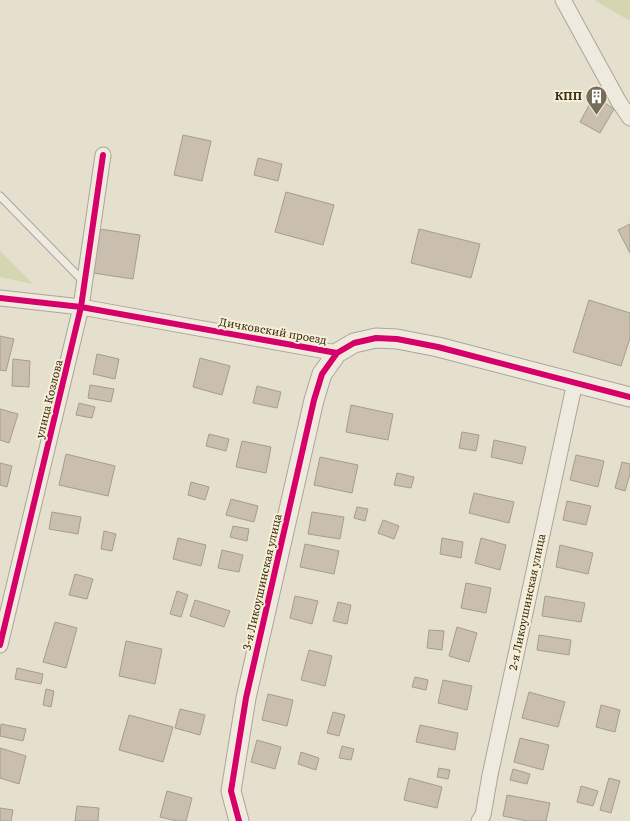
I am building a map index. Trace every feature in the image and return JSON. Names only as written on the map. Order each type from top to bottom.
[{"type":"street","points":[[564,0],[619,102],[630,118]]},
{"type":"street","name":"улица Козлова","points":[[0,645],[81,307],[103,155]]},
{"type":"street","name":"Дичковский проезд","points":[[0,298],[81,307],[337,353],[354,343],[376,338],[397,339],[438,347],[630,397]]},
{"type":"street","name":"3-я Ликоушинская улица","points":[[239,821],[231,791],[246,698],[314,400],[322,374],[337,353]]},
{"type":"street","name":"2-я Ликоушинская улица","points":[[479,821],[483,816],[490,776],[575,382]]},
{"type":"lane","points":[[0,196],[85,283]]},
{"type":"green space","points":[[594,0],[630,0],[630,21]]},
{"type":"green space","points":[[0,251],[33,284],[0,277]]},
{"type":"building","name":"КПП","points":[[594,96],[614,109],[600,133],[580,122]]},
{"type":"building","points":[[183,135],[211,141],[202,181],[174,175]]},
{"type":"building","points":[[258,158],[282,164],[278,181],[254,175]]},
{"type":"building","points":[[286,192],[334,205],[323,245],[275,232]]},
{"type":"building","points":[[630,224],[630,253],[618,230]]},
{"type":"building","points":[[100,229],[140,235],[133,279],[93,273]]},
{"type":"building","points":[[419,229],[480,244],[471,278],[411,263]]},
{"type":"building","points":[[589,300],[630,313],[630,338],[621,366],[573,352]]},
{"type":"building","points":[[0,336],[14,339],[6,371],[0,370]]},
{"type":"building","points":[[97,354],[119,359],[115,379],[93,374]]},
{"type":"building","points":[[200,358],[230,366],[222,395],[193,387]]},
{"type":"building","points":[[13,359],[30,361],[29,387],[12,386]]},
{"type":"building","points":[[90,385],[114,389],[111,402],[88,398]]},
{"type":"building","points":[[257,386],[281,392],[277,408],[253,403]]},
{"type":"building","points":[[79,403],[95,407],[92,418],[76,415]]},
{"type":"building","points":[[351,405],[393,414],[388,440],[346,432]]},
{"type":"building","points":[[0,409],[18,414],[9,443],[0,440]]},
{"type":"building","points":[[462,432],[479,435],[476,451],[459,448]]},
{"type":"building","points":[[209,434],[229,439],[226,451],[206,446]]},
{"type":"building","points":[[494,440],[526,447],[522,464],[491,457]]},
{"type":"building","points":[[242,441],[271,447],[266,473],[236,467]]},
{"type":"building","points":[[66,454],[115,466],[108,496],[59,485]]},
{"type":"building","points":[[576,455],[604,461],[598,487],[570,480]]},
{"type":"building","points":[[320,457],[358,465],[352,493],[314,485]]},
{"type":"building","points":[[622,462],[630,464],[630,474],[625,491],[615,488]]},
{"type":"building","points":[[0,463],[12,466],[7,487],[0,485]]},
{"type":"building","points":[[397,473],[414,477],[411,488],[394,485]]},
{"type":"building","points":[[191,482],[209,487],[205,500],[188,495]]},
{"type":"building","points":[[474,493],[514,502],[509,523],[469,513]]},
{"type":"building","points":[[231,499],[258,506],[254,522],[226,515]]},
{"type":"building","points":[[567,501],[591,506],[586,525],[563,520]]},
{"type":"building","points":[[357,507],[368,509],[365,521],[354,518]]},
{"type":"building","points":[[52,512],[81,517],[78,534],[49,529]]},
{"type":"building","points":[[312,512],[344,517],[340,539],[308,534]]},
{"type":"building","points":[[383,520],[399,526],[394,539],[378,533]]},
{"type":"building","points":[[233,526],[249,529],[247,541],[230,537]]},
{"type":"building","points":[[104,531],[116,534],[112,551],[101,549]]},
{"type":"building","points":[[178,538],[206,545],[201,566],[173,559]]},
{"type":"building","points":[[442,538],[463,542],[461,558],[440,554]]},
{"type":"building","points":[[481,538],[506,545],[500,570],[475,563]]},
{"type":"building","points":[[305,544],[339,551],[334,574],[300,567]]},
{"type":"building","points":[[560,545],[593,553],[588,574],[556,567]]},
{"type":"building","points":[[222,550],[243,555],[239,572],[218,568]]},
{"type":"building","points":[[75,574],[93,579],[87,599],[69,595]]},
{"type":"building","points":[[466,583],[491,588],[486,613],[461,608]]},
{"type":"building","points":[[177,591],[188,595],[181,617],[170,614]]},
{"type":"building","points":[[295,596],[318,601],[312,624],[290,618]]},
{"type":"building","points":[[545,596],[585,603],[581,622],[542,616]]},
{"type":"building","points":[[195,600],[230,611],[224,627],[190,616]]},
{"type":"building","points":[[338,602],[351,605],[347,624],[333,621]]},
{"type":"building","points":[[55,622],[77,628],[66,668],[43,662]]},
{"type":"building","points":[[457,627],[477,633],[469,662],[449,656]]},
{"type":"building","points":[[429,630],[444,631],[442,650],[427,648]]},
{"type":"building","points":[[539,635],[571,640],[569,655],[537,650]]},
{"type":"building","points":[[126,641],[162,649],[155,684],[119,676]]},
{"type":"building","points":[[309,650],[332,656],[325,686],[301,680]]},
{"type":"building","points":[[17,668],[43,674],[41,684],[15,679]]},
{"type":"building","points":[[415,677],[428,680],[426,690],[412,687]]},
{"type":"building","points":[[443,680],[472,686],[467,710],[438,703]]},
{"type":"building","points":[[46,689],[54,691],[51,707],[43,705]]},
{"type":"building","points":[[529,692],[565,702],[558,727],[522,718]]},
{"type":"building","points":[[268,694],[293,700],[287,726],[262,720]]},
{"type":"building","points":[[601,705],[620,710],[615,732],[596,727]]},
{"type":"building","points":[[180,709],[205,715],[200,735],[175,728]]},
{"type":"building","points":[[333,712],[345,715],[339,736],[327,733]]},
{"type":"building","points":[[129,715],[173,727],[163,762],[119,750]]},
{"type":"building","points":[[1,724],[26,729],[23,741],[0,736]]},
{"type":"building","points":[[420,725],[458,733],[455,750],[416,742]]},
{"type":"building","points":[[520,738],[549,745],[543,770],[514,762]]},
{"type":"building","points":[[257,740],[281,747],[275,769],[251,762]]},
{"type":"building","points":[[342,746],[354,749],[351,760],[339,758]]},
{"type":"building","points":[[0,748],[26,756],[19,784],[0,778]]},
{"type":"building","points":[[301,752],[319,758],[316,770],[298,764]]},
{"type":"building","points":[[439,768],[450,770],[448,779],[437,777]]},
{"type":"building","points":[[513,769],[530,774],[527,784],[510,780]]},
{"type":"building","points":[[409,778],[442,787],[437,808],[404,800]]},
{"type":"building","points":[[609,778],[620,781],[611,813],[600,810]]},
{"type":"building","points":[[581,786],[598,791],[593,806],[577,802]]},
{"type":"building","points":[[167,791],[192,798],[186,821],[177,821],[160,817]]},
{"type":"building","points":[[507,795],[550,803],[546,821],[527,821],[503,816]]},
{"type":"building","points":[[77,806],[99,808],[98,821],[75,821]]},
{"type":"building","points":[[0,808],[13,810],[11,821],[0,821]]},
{"type":"cycle path","points":[[0,645],[81,307],[103,155]]},
{"type":"cycle path","points":[[0,298],[81,307],[337,353],[354,343],[376,338],[397,339],[438,347],[630,397]]},
{"type":"cycle path","points":[[239,821],[231,791],[246,698],[314,400],[322,374],[337,353]]},
{"type":"place","name":"КПП","points":[[597,116]]}]
